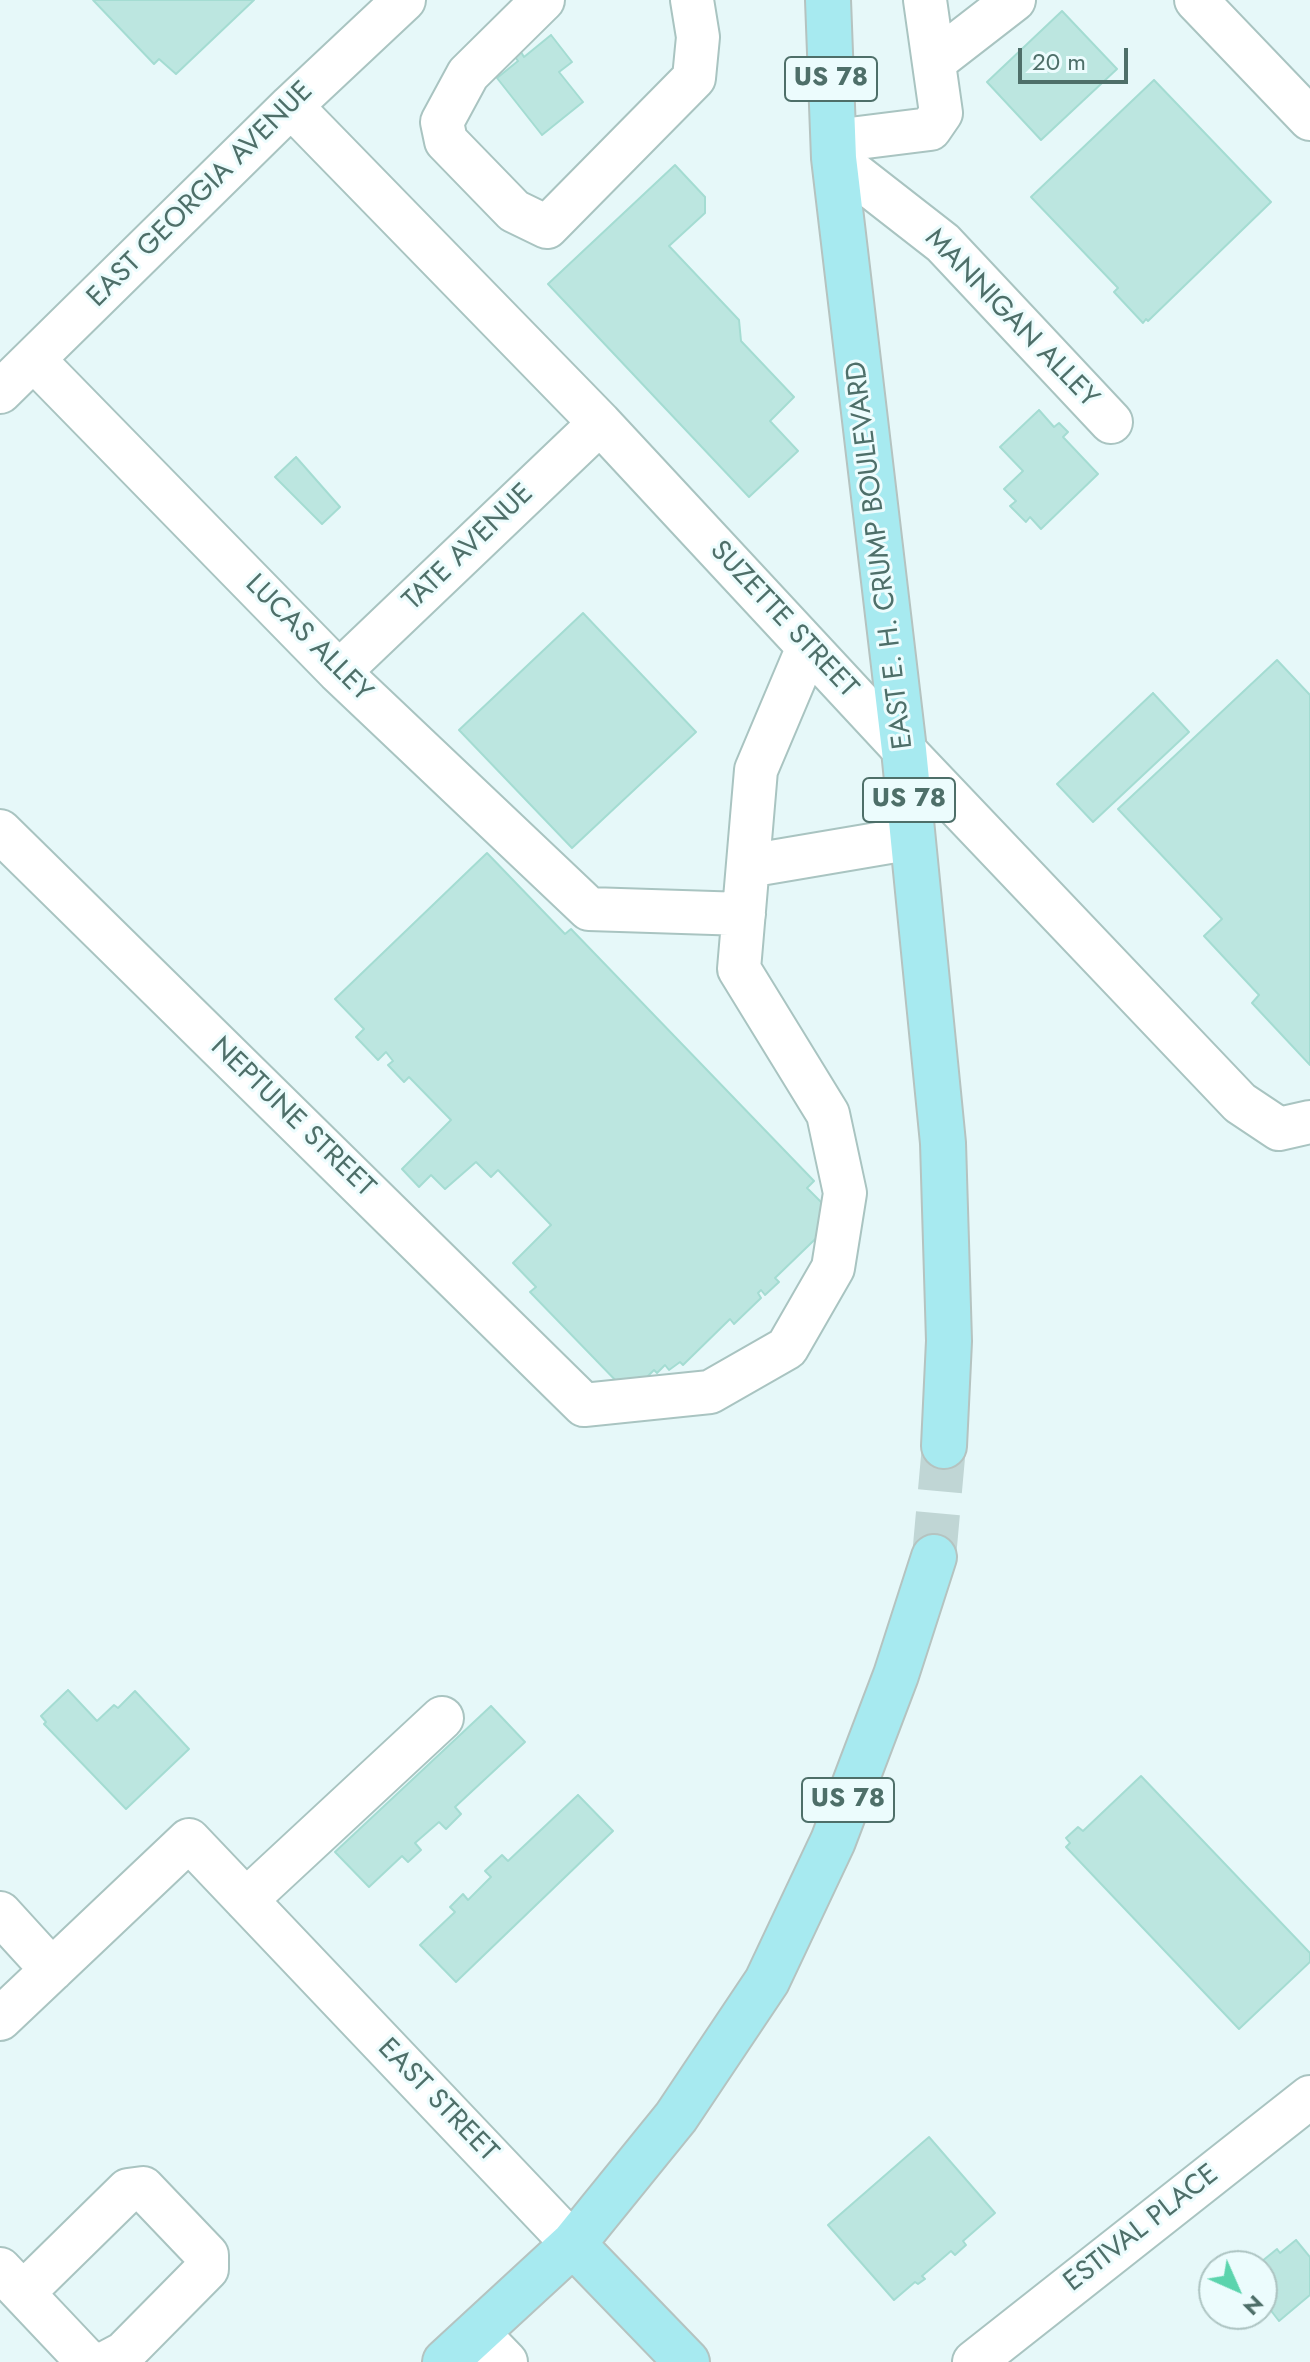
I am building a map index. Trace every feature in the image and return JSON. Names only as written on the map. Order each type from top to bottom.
[{"type":"main road","name":"EAST E. H. CRUMP BOULEVARD","points":[[828,0],[834,149],[904,750],[943,1143],[949,1341],[944,1446]]},
{"type":"main road","name":"US 78","points":[[445,2362],[492,2347],[676,2117],[767,1981],[833,1841],[896,1675],[934,1557]]},
{"type":"main road","name":"EAST STREET","points":[[573,2244],[687,2362]]},
{"type":"street","name":"EAST GEORGIA AVENUE","points":[[0,392],[291,106],[404,0]]},
{"type":"street","points":[[543,0],[468,74],[442,122],[446,141],[514,211],[547,227],[694,78],[698,37],[692,0]]},
{"type":"street","points":[[834,149],[930,129],[941,113],[925,0]]},
{"type":"street","points":[[934,62],[1014,0]]},
{"type":"street","points":[[1196,0],[1310,119]]},
{"type":"street","name":"SUZETTE STREET","points":[[291,106],[600,423],[904,750],[1240,1103],[1294,1126]]},
{"type":"street","name":"MANNIGAN ALLEY","points":[[834,149],[943,243],[1111,422]]},
{"type":"street","name":"LUCAS ALLEY","points":[[34,360],[339,672],[589,909],[744,914]]},
{"type":"street","name":"TATE AVENUE","points":[[339,672],[600,423]]},
{"type":"street","points":[[744,914],[756,770],[808,647]]},
{"type":"street","name":"NEPTUNE STREET","points":[[0,831],[584,1405],[710,1392],[787,1348],[833,1268],[845,1193],[828,1114],[739,969],[744,914]]},
{"type":"street","points":[[748,866],[913,838]]},
{"type":"street","points":[[246,1900],[442,1718]]},
{"type":"street","name":"EAST STREET","points":[[52,1970],[189,1840],[573,2244]]},
{"type":"street","points":[[0,1913],[52,1970],[0,2019]]},
{"type":"street","name":"ESTIVAL PLACE","points":[[974,2362],[1310,2097]]},
{"type":"street","points":[[92,2362],[87,2361],[12,2281],[128,2190],[143,2188],[207,2255],[207,2269],[124,2353],[107,2362]]},
{"type":"building","points":[[93,0],[254,0],[176,74],[159,59],[154,64]]},
{"type":"building","points":[[1062,11],[1117,69],[1041,140],[987,82]]},
{"type":"building","points":[[551,35],[572,62],[559,72],[583,102],[542,135],[497,78],[518,61],[515,57],[521,52],[524,57]]},
{"type":"building","points":[[1154,80],[1271,202],[1143,323],[1114,292],[1118,288],[1031,197]]},
{"type":"building","points":[[675,165],[705,197],[705,213],[669,246],[739,320],[741,341],[794,397],[770,421],[798,451],[749,497],[548,284]]},
{"type":"building","points":[[1039,410],[1054,427],[1059,423],[1068,432],[1063,437],[1098,474],[1041,529],[1030,517],[1026,522],[1010,506],[1016,501],[1004,489],[1023,471],[1000,447]]},
{"type":"building","points":[[296,457],[340,507],[322,524],[275,477]]},
{"type":"building","points":[[583,613],[696,732],[572,848],[459,730]]},
{"type":"building","points":[[1277,660],[1310,695],[1310,1065],[1252,1003],[1259,995],[1204,936],[1222,919],[1118,809]]},
{"type":"building","points":[[1153,693],[1189,732],[1093,822],[1057,784]]},
{"type":"building","points":[[487,853],[565,934],[571,929],[814,1181],[807,1188],[837,1218],[775,1278],[779,1282],[765,1295],[761,1290],[758,1293],[761,1298],[734,1324],[730,1319],[683,1365],[680,1362],[669,1370],[665,1365],[657,1373],[654,1370],[643,1381],[639,1377],[634,1381],[631,1378],[622,1387],[530,1292],[536,1287],[513,1263],[551,1225],[498,1170],[491,1177],[476,1162],[445,1189],[431,1175],[419,1187],[402,1169],[451,1120],[409,1077],[404,1082],[388,1065],[393,1061],[386,1052],[378,1060],[356,1037],[364,1029],[335,999]]},
{"type":"building","points":[[68,1690],[97,1721],[114,1705],[118,1708],[135,1691],[189,1749],[126,1809],[44,1724],[46,1722],[41,1716]]},
{"type":"building","points":[[491,1706],[525,1742],[455,1807],[461,1814],[446,1829],[439,1822],[415,1843],[421,1850],[408,1862],[402,1856],[369,1887],[335,1852]]},
{"type":"building","points":[[1141,1776],[1310,1953],[1310,1962],[1239,2029],[1066,1847],[1070,1843],[1066,1838],[1078,1827],[1083,1831]]},
{"type":"building","points":[[578,1795],[613,1831],[456,1982],[420,1945],[455,1912],[450,1907],[463,1894],[468,1900],[491,1877],[485,1871],[502,1855],[508,1861]]},
{"type":"building","points":[[929,2137],[995,2213],[963,2241],[966,2245],[955,2255],[951,2251],[922,2276],[925,2279],[918,2284],[915,2282],[894,2300],[828,2225]]},
{"type":"building","points":[[1296,2240],[1310,2257],[1310,2295],[1279,2321],[1278,2250],[1280,2253]]},
{"type":"tunnel","points":[[934,1557],[944,1446]]}]
